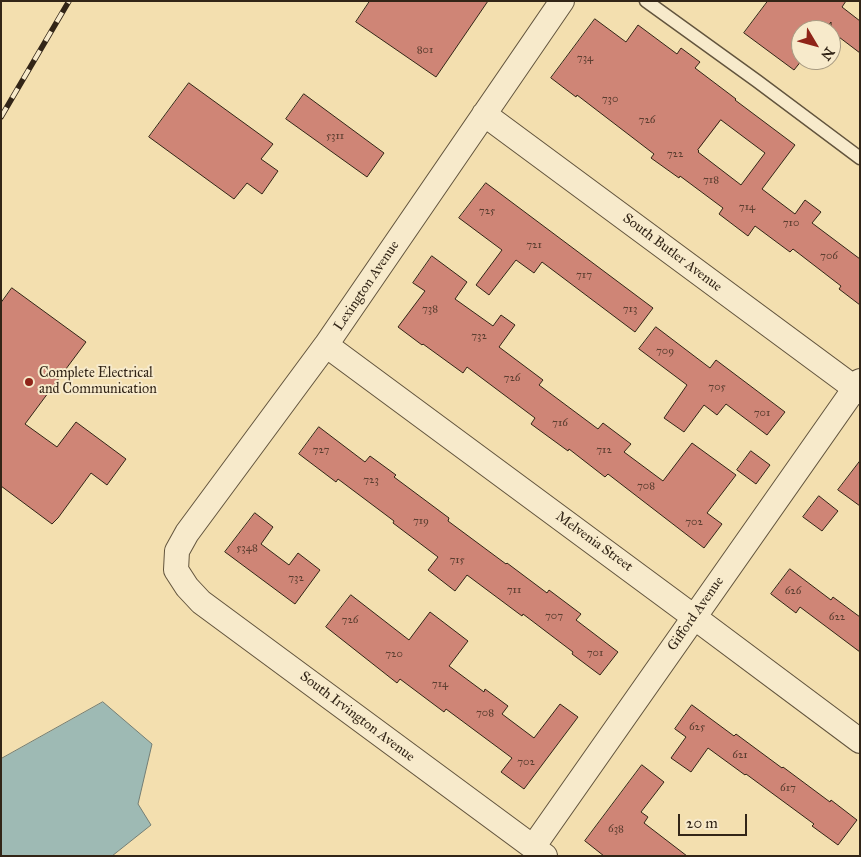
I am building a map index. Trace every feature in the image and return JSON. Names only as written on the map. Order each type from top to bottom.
[{"type":"street","name":"Lexington Avenue","points":[[176,570],[177,551],[187,533],[326,345],[562,1]]},
{"type":"street","name":"South Butler Avenue","points":[[484,114],[858,387]]},
{"type":"street","name":"Melvenia Street","points":[[326,345],[860,741]]},
{"type":"street","name":"Gifford Avenue","points":[[539,852],[694,617],[858,387]]},
{"type":"street","name":"South Irvington Avenue","points":[[176,570],[201,602],[539,852]]},
{"type":"lane","points":[[646,1],[860,158]]},
{"type":"water","points":[[103,702],[152,744],[138,804],[151,825],[112,856],[1,856],[1,759]]},
{"type":"building","points":[[370,1],[488,1],[436,77],[356,22]]},
{"type":"building","points":[[768,1],[846,1],[842,7],[860,21],[860,53],[841,39],[841,20],[791,20],[791,68],[744,33]]},
{"type":"building","points":[[595,19],[626,42],[638,25],[677,54],[681,48],[700,62],[695,68],[795,145],[762,189],[795,214],[805,200],[821,212],[812,223],[860,259],[860,305],[839,289],[841,286],[793,249],[790,252],[755,226],[748,236],[719,214],[723,208],[680,176],[679,178],[651,158],[654,154],[577,95],[576,97],[551,78]],"holes":[[[721,120],[765,153],[741,185],[698,152],[698,150]]]},
{"type":"building","points":[[189,83],[273,144],[261,159],[278,171],[262,194],[247,183],[234,199],[149,137]]},
{"type":"building","points":[[304,94],[384,153],[367,177],[286,119]]},
{"type":"building","points":[[486,183],[653,308],[635,332],[542,262],[534,273],[516,260],[489,295],[476,285],[502,250],[459,218]]},
{"type":"building","points":[[432,256],[467,282],[455,299],[493,326],[501,315],[515,325],[499,347],[543,380],[539,385],[598,429],[603,423],[631,444],[624,452],[663,481],[692,443],[736,475],[707,513],[722,524],[704,548],[608,474],[605,477],[569,449],[568,451],[531,424],[535,418],[467,367],[463,373],[398,327],[425,291],[413,283]]},
{"type":"building","name":"Complete Electrical and Communication","points":[[12,288],[86,342],[25,424],[57,447],[76,422],[126,459],[107,485],[91,473],[52,524],[1,486],[1,303]]},
{"type":"building","points":[[656,327],[710,368],[716,360],[785,412],[767,435],[726,404],[717,415],[704,405],[684,432],[664,418],[687,385],[639,349]]},
{"type":"building","points":[[319,427],[365,462],[370,456],[396,475],[394,477],[449,518],[448,521],[547,593],[549,590],[581,614],[576,620],[618,652],[600,675],[523,614],[522,616],[467,575],[455,591],[428,570],[438,557],[338,479],[336,482],[299,454]]},
{"type":"building","points":[[751,451],[770,465],[756,484],[737,470]]},
{"type":"building","points":[[860,461],[860,506],[838,490]]},
{"type":"building","points":[[819,496],[838,511],[822,531],[803,517]]},
{"type":"building","points":[[255,513],[273,527],[261,544],[289,565],[298,553],[320,570],[295,604],[225,552]]},
{"type":"building","points":[[790,569],[831,600],[833,597],[860,617],[860,652],[800,607],[796,613],[771,594]]},
{"type":"building","points":[[351,595],[409,640],[430,612],[468,641],[449,666],[484,692],[485,689],[508,706],[502,714],[534,738],[560,704],[578,717],[524,789],[501,772],[512,758],[446,709],[444,712],[400,679],[397,683],[326,627]]},
{"type":"building","points":[[692,705],[734,736],[736,734],[783,767],[830,802],[831,800],[857,820],[838,845],[812,826],[814,824],[708,748],[691,772],[671,758],[686,737],[675,729]]},
{"type":"building","points":[[642,765],[664,782],[641,812],[648,817],[644,823],[687,856],[604,856],[585,841]]},
{"type":"railway","points":[[1,117],[69,1]]},
{"type":"place","name":"Complete Electrical and Communication","points":[[29,382]]}]
